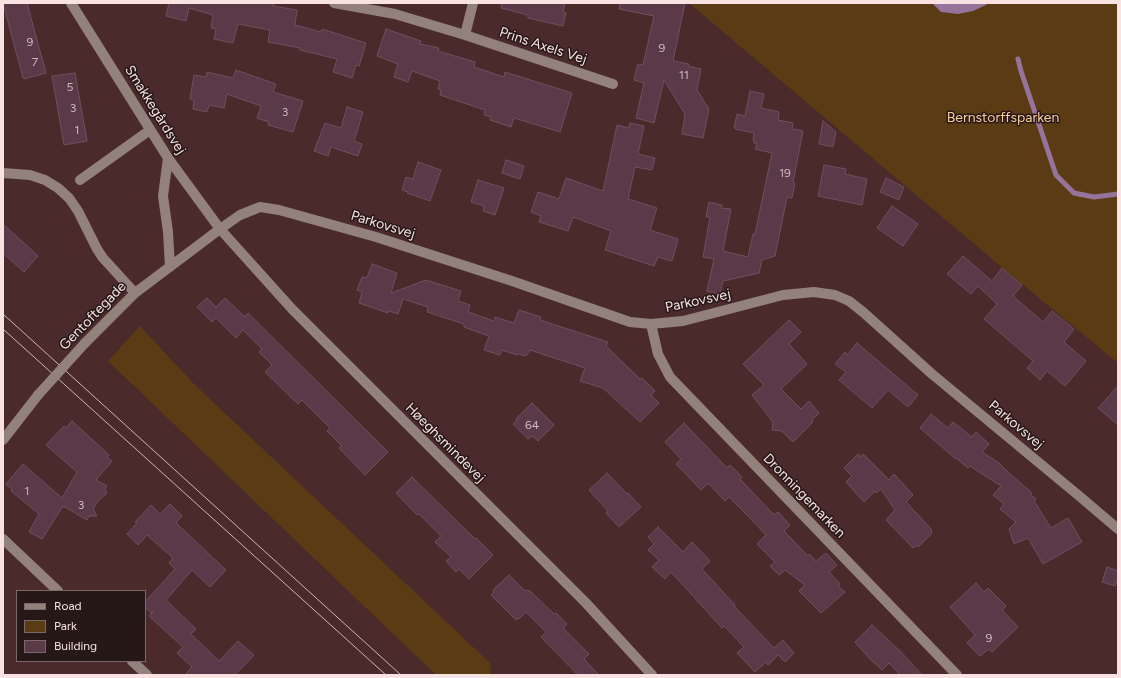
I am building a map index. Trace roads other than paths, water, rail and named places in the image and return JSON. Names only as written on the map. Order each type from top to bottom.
[{"type":"street","name":"Prins Axels Vej","points":[[334,3],[395,14],[465,35],[613,84]]},
{"type":"street","points":[[465,35],[473,3]]},
{"type":"street","name":"Smakkegårdsvej","points":[[75,5],[168,158],[220,229]]},
{"type":"street","points":[[80,180],[150,130]]},
{"type":"street","points":[[168,158],[163,196],[168,232],[170,267]]},
{"type":"street","points":[[3,173],[30,175],[45,180],[70,198],[91,239],[103,258],[135,293]]},
{"type":"street","name":"Parkovsvej","points":[[220,229],[246,212],[260,208],[273,208],[418,250],[630,322],[652,324],[683,321],[783,295],[814,292],[835,295],[849,301],[863,312],[932,374],[1118,529]]},
{"type":"street","name":"Gentoftegade","points":[[3,440],[38,395],[135,293],[220,229]]},
{"type":"street","name":"Høeghsmindevej","points":[[220,229],[292,309],[586,603],[652,675]]},
{"type":"street","name":"Dronningemarken","points":[[652,324],[658,354],[670,377],[957,675]]},
{"type":"street","points":[[3,539],[57,590]]},
{"type":"street","points":[[133,662],[147,675]]},
{"type":"waterway","points":[[1018,59],[1056,175],[1074,193],[1094,197],[1118,194]]},
{"type":"tram line","points":[[3,314],[401,675]]},
{"type":"tram line","points":[[3,329],[386,675]]},
{"type":"park label","name":"Bernstorffsparken","points":[[1003,118]]}]
